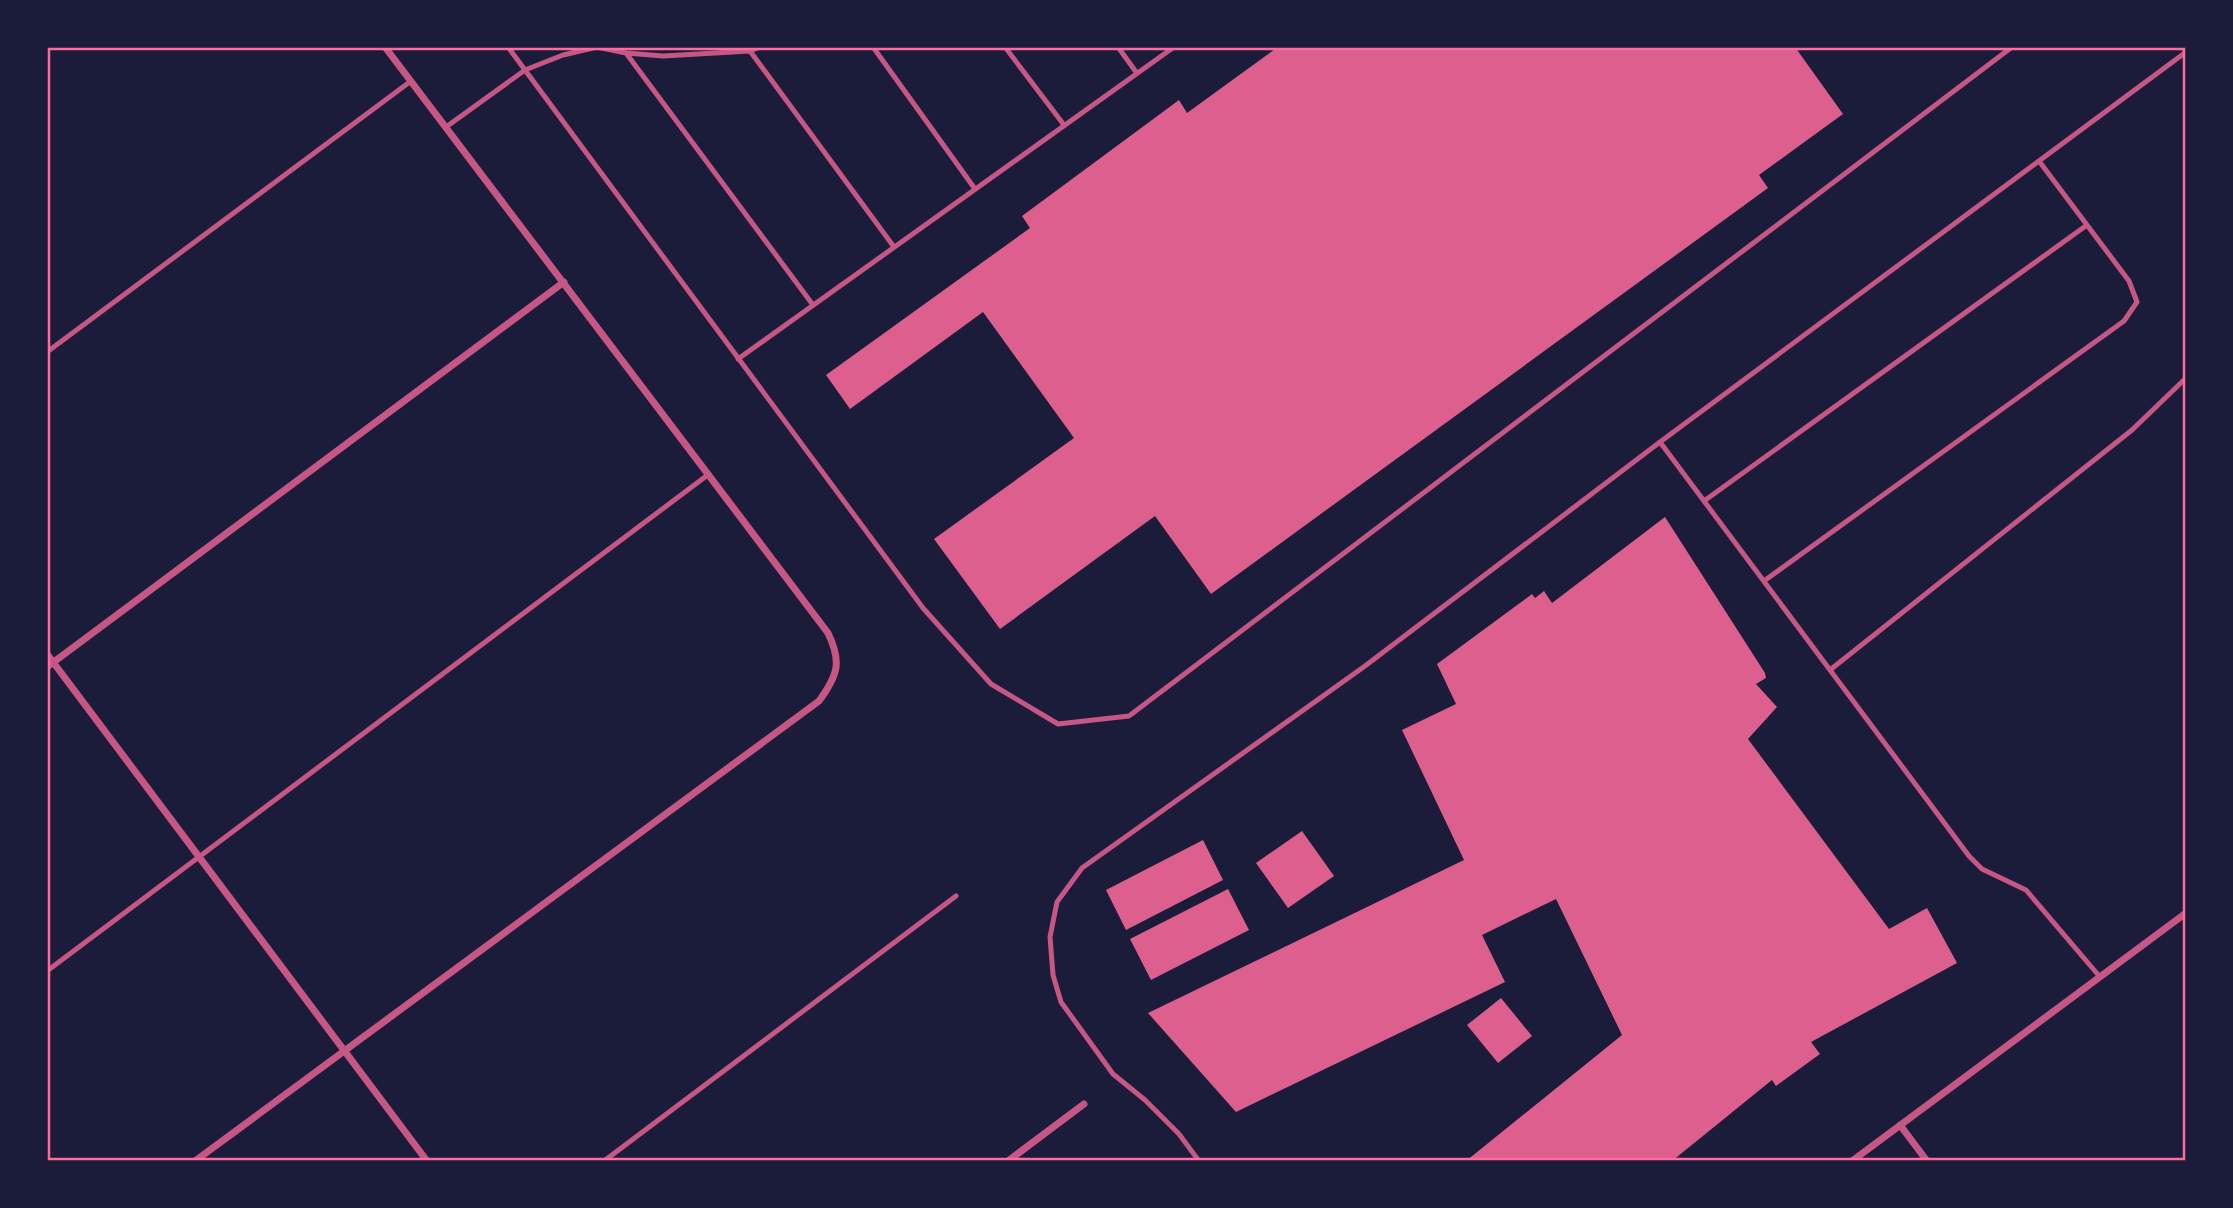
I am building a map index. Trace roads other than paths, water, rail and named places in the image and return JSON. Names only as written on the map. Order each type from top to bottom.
[{"type":"street","points":[[195,1161],[819,701],[833,682],[836,667],[837,652],[828,633],[385,47]]},
{"type":"street","points":[[50,665],[565,282]]},
{"type":"street","points":[[47,654],[50,665],[200,857],[427,1161]]},
{"type":"street","points":[[1852,1161],[2186,914]]},
{"type":"street","points":[[1008,1161],[1084,1104]]},
{"type":"street","points":[[1900,1125],[1927,1161]]},
{"type":"lane","points":[[508,47],[923,608],[991,684],[1058,724],[1129,716],[2012,47]]},
{"type":"lane","points":[[446,127],[525,70],[564,55],[597,47],[626,54],[663,56],[750,51],[760,47]]},
{"type":"lane","points":[[873,47],[975,189]]},
{"type":"lane","points":[[1005,47],[1063,125]]},
{"type":"lane","points":[[1118,47],[1136,72]]},
{"type":"lane","points":[[738,359],[1174,47]]},
{"type":"lane","points":[[750,51],[894,247]]},
{"type":"lane","points":[[1199,1161],[1179,1134],[1113,1074],[1061,1002],[1053,975],[1050,937],[1057,902],[1082,868],[1365,666],[1660,442],[2186,52]]},
{"type":"lane","points":[[626,54],[813,305]]},
{"type":"lane","points":[[47,352],[411,81]]},
{"type":"lane","points":[[1764,581],[2124,321],[2137,302],[2129,281],[2039,161]]},
{"type":"lane","points":[[1704,501],[2087,225]]},
{"type":"lane","points":[[1830,670],[2132,430],[2186,378]]},
{"type":"lane","points":[[1660,442],[1969,856],[1982,869],[2026,890],[2100,977]]},
{"type":"lane","points":[[47,971],[709,474]]},
{"type":"lane","points":[[604,1161],[956,896]]}]
